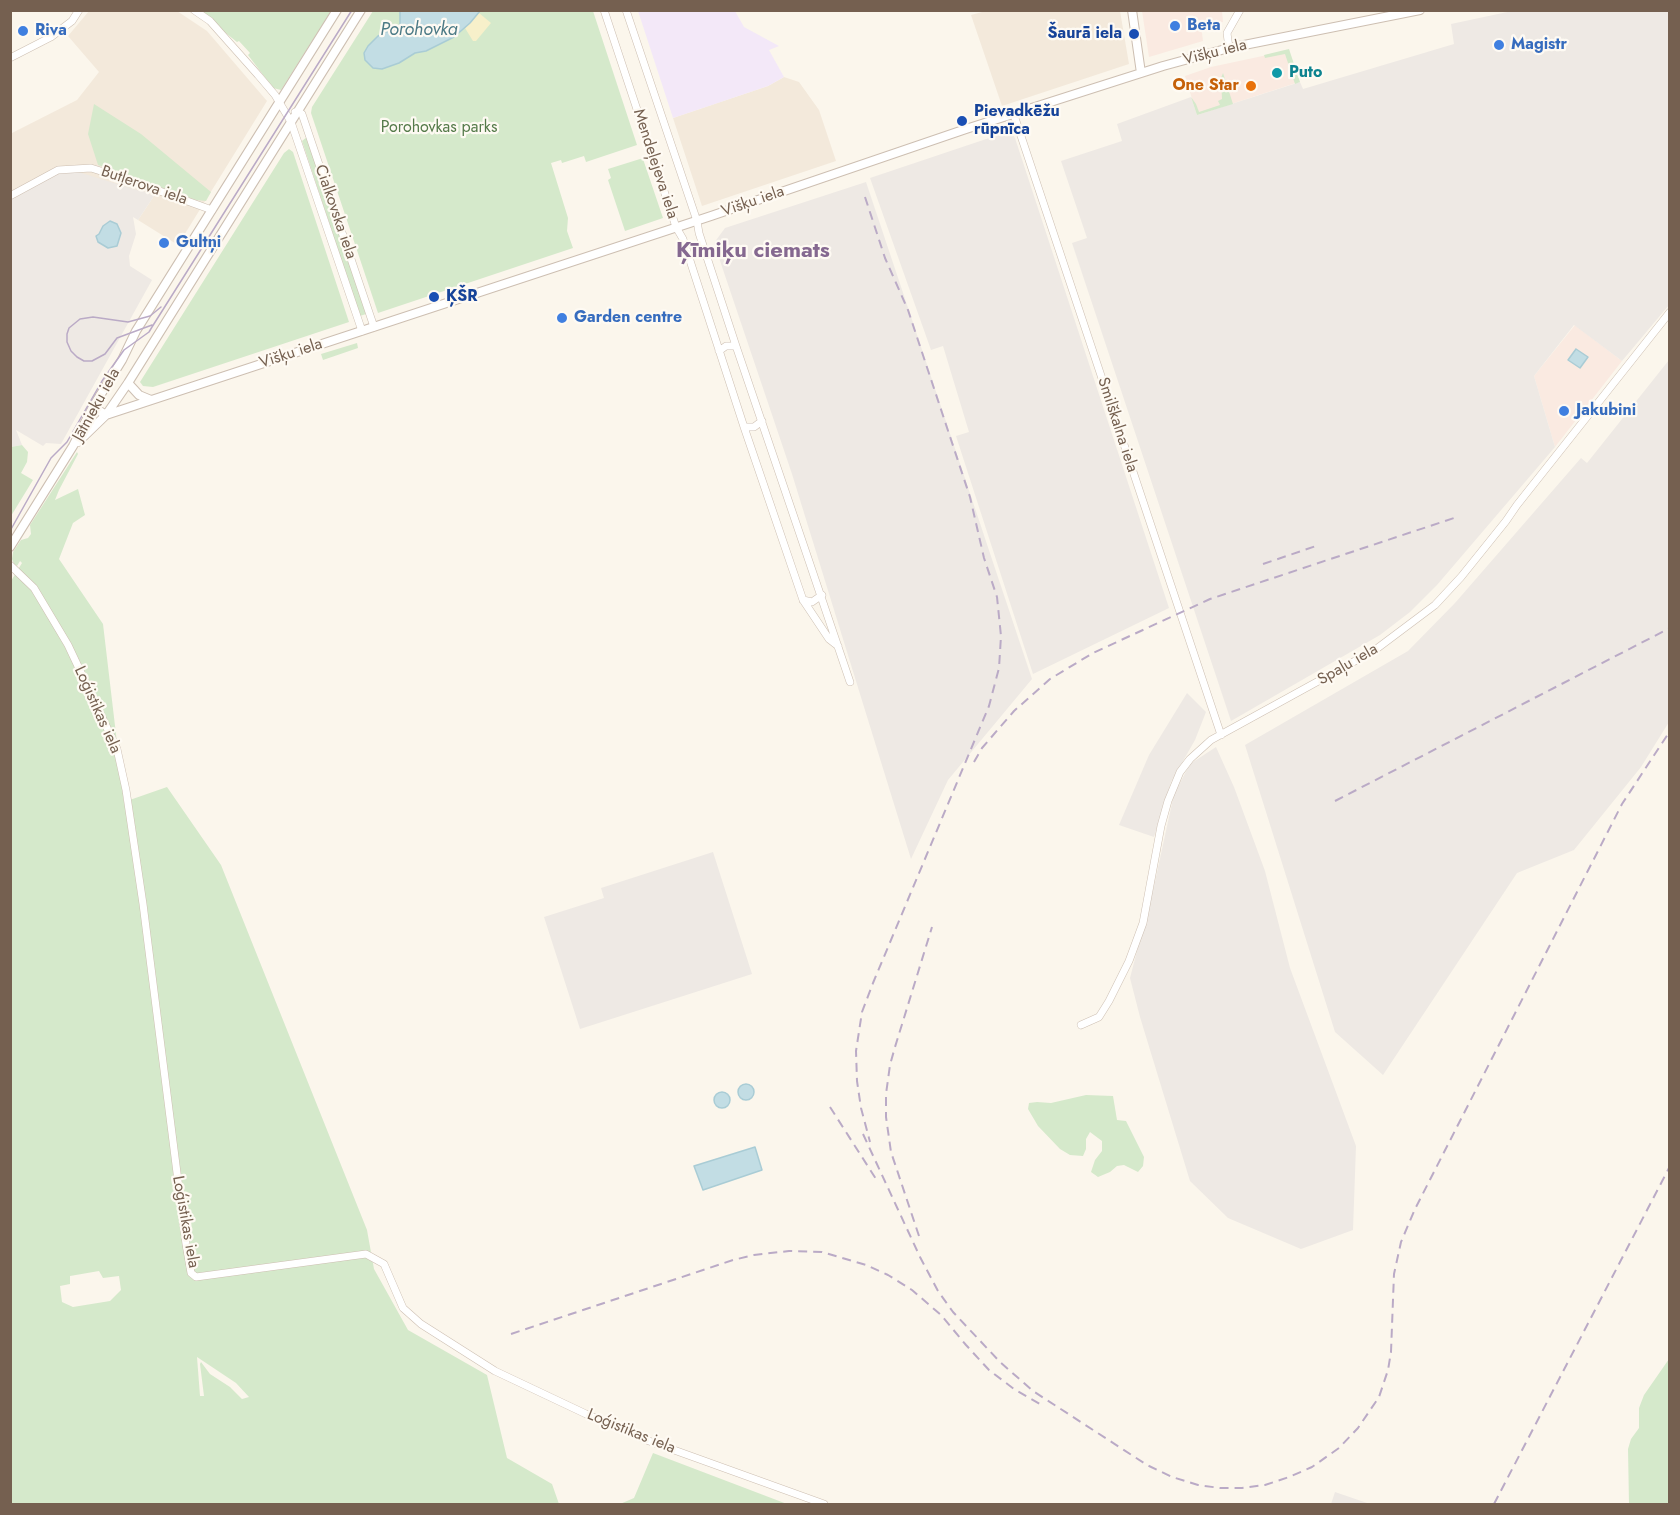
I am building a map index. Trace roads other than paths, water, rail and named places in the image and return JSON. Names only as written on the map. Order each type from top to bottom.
[{"type":"street","points":[[10,58],[51,37],[72,21],[80,10]]},
{"type":"street","name":"Cialkovska iela","points":[[194,10],[210,21],[279,102],[289,118],[362,331]]},
{"type":"street","name":"Jātnieku iela","points":[[73,446],[136,331],[337,10]]},
{"type":"street","name":"Jātnieku iela","points":[[73,446],[106,415],[128,383],[289,118],[298,111],[361,10]]},
{"type":"street","name":"Mendeļejeva iela","points":[[604,10],[803,600],[829,639],[838,646]]},
{"type":"street","name":"Mendeļejeva iela","points":[[626,10],[697,221],[736,346],[838,646]]},
{"type":"street","points":[[1132,10],[1141,73]]},
{"type":"street","points":[[1229,48],[1227,33],[1240,10]]},
{"type":"street","name":"Višķu iela","points":[[106,415],[1141,73],[1229,48],[1420,10]]},
{"type":"street","name":"Cialkovska iela","points":[[298,111],[302,114],[374,327]]},
{"type":"street","name":"Smilškalna iela","points":[[1014,115],[1221,735]]},
{"type":"street","name":"Butļerova iela","points":[[10,195],[58,170],[91,168],[132,180],[212,210]]},
{"type":"street","name":"Spaļu iela","points":[[1081,1025],[1099,1017],[1128,961],[1143,923],[1168,801],[1180,772],[1190,759],[1211,740],[1375,650],[1435,605],[1506,521],[1670,312]]},
{"type":"street","points":[[719,351],[726,346],[736,346]]},
{"type":"street","points":[[128,383],[139,395],[152,400]]},
{"type":"street","points":[[93,407],[106,415]]},
{"type":"street","points":[[744,427],[754,428],[762,421]]},
{"type":"street","points":[[10,548],[73,446]]},
{"type":"street","name":"Loģistikas iela","points":[[10,565],[34,588],[68,645],[117,749],[126,790],[138,870],[191,1273],[196,1277],[366,1254],[384,1264],[403,1308],[421,1324],[495,1371],[649,1441],[824,1504]]},
{"type":"street","points":[[803,600],[812,602],[822,595]]},
{"type":"street","points":[[838,646],[850,682]]},
{"type":"water","name":"Porohovka","points":[[400,10],[480,11],[454,37],[426,51],[415,53],[399,63],[382,69],[373,68],[365,60],[364,53],[378,36],[400,25]]},
{"type":"water","points":[[110,221],[117,224],[121,233],[117,246],[108,248],[98,242],[96,236]]},
{"type":"water","points":[[1576,349],[1588,357],[1580,368],[1568,360]]},
{"type":"water","points":[[746,1084],[752,1086],[754,1092],[752,1098],[746,1100],[740,1098],[738,1092],[740,1086]]},
{"type":"water","points":[[722,1092],[728,1094],[730,1100],[728,1106],[722,1108],[716,1106],[714,1100],[716,1094]]},
{"type":"water","points":[[755,1147],[762,1170],[703,1190],[694,1166]]},
{"type":"tram line","points":[[10,531],[51,458],[67,442],[102,381],[124,350],[149,332],[352,10]]},
{"type":"tram line","points":[[152,325],[117,338],[105,354],[92,361],[84,361],[77,357],[67,342],[69,328],[80,319],[93,317],[128,322],[150,316],[161,307]]},
{"type":"railway","points":[[865,197],[885,258],[908,310],[970,497],[984,558],[997,597],[1001,636],[999,668],[989,706],[862,1012],[856,1051],[857,1081],[870,1142]]},
{"type":"railway","points":[[974,762],[982,748],[1014,711],[1050,679],[1093,653],[1210,599],[1454,518]]},
{"type":"railway","points":[[1263,564],[1319,545]]},
{"type":"railway","points":[[1335,801],[1670,628]]},
{"type":"railway","points":[[863,1134],[938,1291],[953,1312],[1000,1362],[1033,1391],[1147,1465],[1172,1477],[1198,1485],[1220,1488],[1265,1485],[1312,1467],[1339,1448],[1358,1428],[1379,1397],[1391,1352],[1394,1274],[1401,1242],[1415,1209],[1622,804],[1670,731]]},
{"type":"railway","points":[[919,1236],[891,1152],[886,1117],[886,1094],[890,1065],[932,927]]},
{"type":"railway","points":[[830,1107],[876,1179]]},
{"type":"railway","points":[[1494,1504],[1670,1166]]},
{"type":"railway","points":[[511,1334],[733,1260],[789,1251],[822,1252],[866,1265],[912,1290],[941,1315],[989,1370],[1014,1389],[1040,1404]]},
{"type":"place","name":"Beta","points":[[1175,26]]},
{"type":"place","name":"Riva","points":[[23,31]]},
{"type":"place","name":"Šaurā iela","points":[[1134,34]]},
{"type":"place","name":"Magistr","points":[[1499,45]]},
{"type":"place","name":"Puto","points":[[1277,73]]},
{"type":"place","name":"One Star","points":[[1251,86]]},
{"type":"place","name":"Pievadkēžu rūpnīca","points":[[962,121]]},
{"type":"place","name":"Gultņi","points":[[164,243]]},
{"type":"place","name":"ĶŠR","points":[[434,297]]},
{"type":"place","name":"Garden centre","points":[[562,318]]},
{"type":"place","name":"Jakubini","points":[[1564,411]]},
{"type":"district","name":"Ķīmiķu ciemats","points":[[753,252]]},
{"type":"park label","name":"Porohovkas parks","points":[[439,128]]}]
